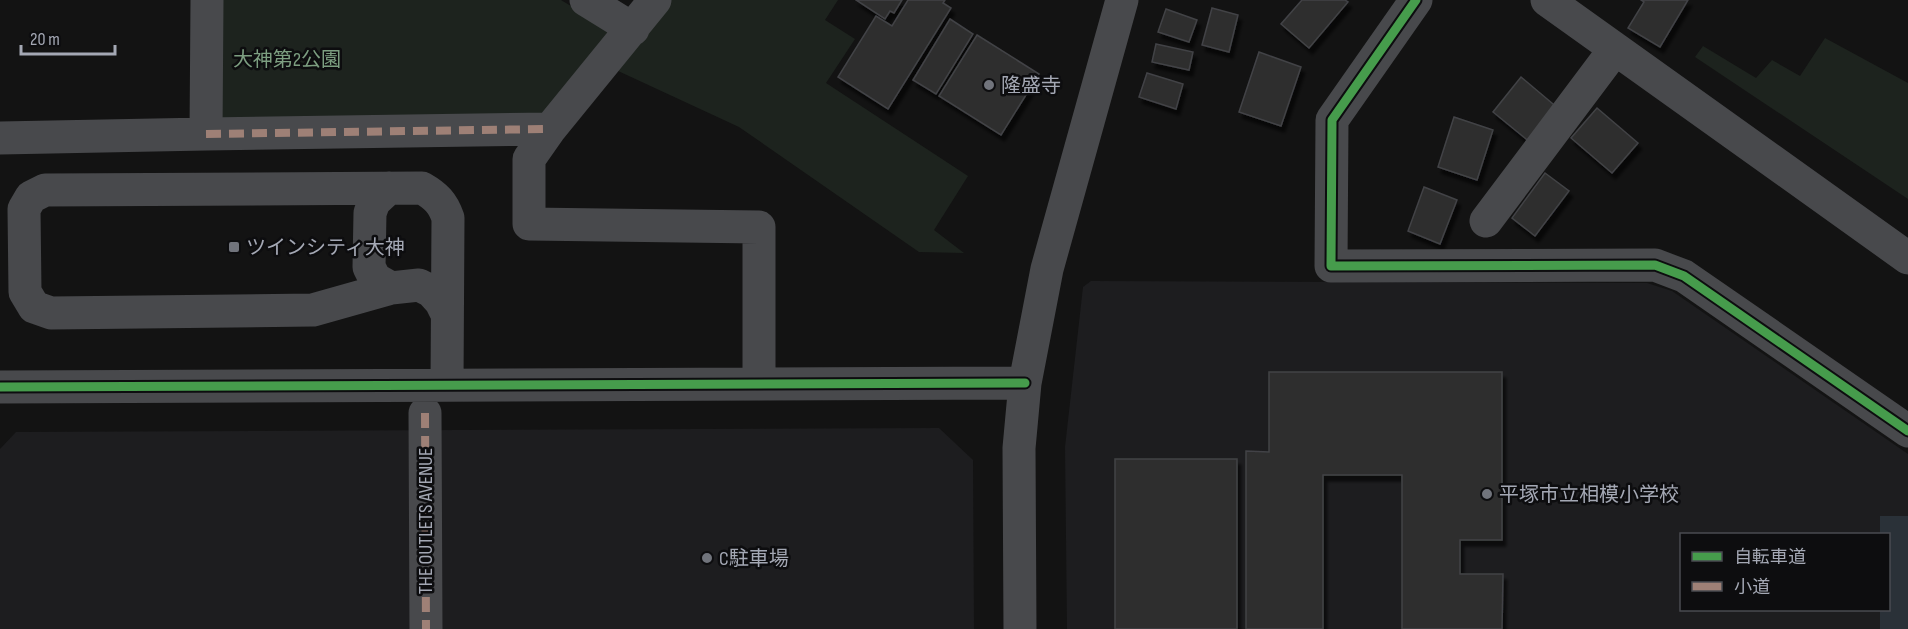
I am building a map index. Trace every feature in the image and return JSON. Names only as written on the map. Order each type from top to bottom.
[{"type":"street","points":[[206,134],[207,0]]},
{"type":"street","points":[[586,0],[633,29]]},
{"type":"street","points":[[655,0],[550,129],[529,159],[529,224],[759,227],[759,384]]},
{"type":"street","points":[[1020,629],[1019,448],[1025,383],[1047,269],[1122,0]]},
{"type":"street","points":[[1416,0],[1332,120],[1331,266],[1655,265],[1684,276],[1908,431]]},
{"type":"street","points":[[1547,0],[1908,258]]},
{"type":"street","points":[[1486,221],[1615,49]]},
{"type":"street","points":[[0,138],[550,129]]},
{"type":"street","points":[[389,188],[374,202],[370,213],[369,267],[375,279],[391,288]]},
{"type":"street","points":[[447,314],[441,302],[431,291],[419,285],[391,288],[313,310],[51,313],[34,308],[25,292],[24,209],[31,197],[45,190],[423,188],[435,195],[444,205],[448,218],[447,385]]},
{"type":"street","points":[[0,387],[1025,383]]},
{"type":"street","name":"THE OUTLETS AVENUE","points":[[425,413],[426,629]]},
{"type":"shaded area","name":"平塚市立相模小学校","points":[[1091,281],[1647,283],[1672,291],[1908,454],[1908,629],[1067,629],[1065,447],[1083,287]]},
{"type":"shaded area","points":[[939,428],[973,460],[974,629],[0,629],[0,449],[16,432]]},
{"type":"shaded area","points":[[1880,516],[1908,516],[1908,629],[1880,629],[1880,611],[1890,611],[1890,533],[1880,533]]},
{"type":"green space","name":"大神第2公園","points":[[219,0],[561,0],[612,31],[549,113],[220,120]]},
{"type":"green space","points":[[670,0],[838,0],[825,20],[855,39],[826,83],[968,176],[934,230],[964,253],[919,252],[739,127],[616,70]]},
{"type":"green space","points":[[1825,38],[1908,83],[1908,199],[1695,57],[1703,46],[1756,78],[1772,60],[1800,76]]},
{"type":"building","points":[[856,0],[902,0],[894,13],[890,11],[885,19]]},
{"type":"building","points":[[908,0],[945,0],[943,3],[951,8],[888,109],[838,77],[876,16],[892,26]]},
{"type":"building","points":[[1302,0],[1345,0],[1348,2],[1309,48],[1281,24]]},
{"type":"building","points":[[1641,0],[1688,0],[1660,47],[1628,28],[1644,2]]},
{"type":"building","points":[[1212,8],[1238,15],[1229,52],[1202,45]]},
{"type":"building","points":[[1166,9],[1197,20],[1189,42],[1158,32]]},
{"type":"building","points":[[950,19],[973,34],[936,94],[913,80]]},
{"type":"building","name":"隆盛寺","points":[[977,35],[1039,74],[1001,135],[939,96]]},
{"type":"building","points":[[1156,44],[1193,52],[1189,70],[1152,62]]},
{"type":"building","points":[[1259,52],[1301,67],[1281,126],[1239,112]]},
{"type":"building","points":[[1147,73],[1183,84],[1176,109],[1139,97]]},
{"type":"building","points":[[1521,77],[1559,109],[1531,143],[1493,112]]},
{"type":"building","points":[[1597,108],[1638,143],[1612,173],[1571,138]]},
{"type":"building","points":[[1454,117],[1493,130],[1477,180],[1438,167]]},
{"type":"building","points":[[1545,173],[1569,191],[1535,236],[1512,218]]},
{"type":"building","points":[[1424,187],[1457,200],[1440,244],[1408,231]]},
{"type":"building","points":[[1269,372],[1502,372],[1502,540],[1460,540],[1460,574],[1503,574],[1502,629],[1402,629],[1402,475],[1323,475],[1323,629],[1246,629],[1246,451],[1269,452]]},
{"type":"building","points":[[1115,459],[1237,459],[1237,629],[1115,629]]},
{"type":"marked path","points":[[206,134],[550,129]]},
{"type":"marked path","points":[[425,413],[426,629]]},
{"type":"cycle path","points":[[1416,0],[1332,120],[1331,266],[1655,265],[1684,276],[1908,431]]},
{"type":"cycle path","points":[[0,387],[1025,383]]},
{"type":"place","name":"隆盛寺","points":[[989,85]]},
{"type":"place","name":"ツインシティ大神","points":[[234,247]]},
{"type":"place","name":"平塚市立相模小学校","points":[[1487,494]]},
{"type":"place","name":"C駐車場","points":[[707,558]]}]
